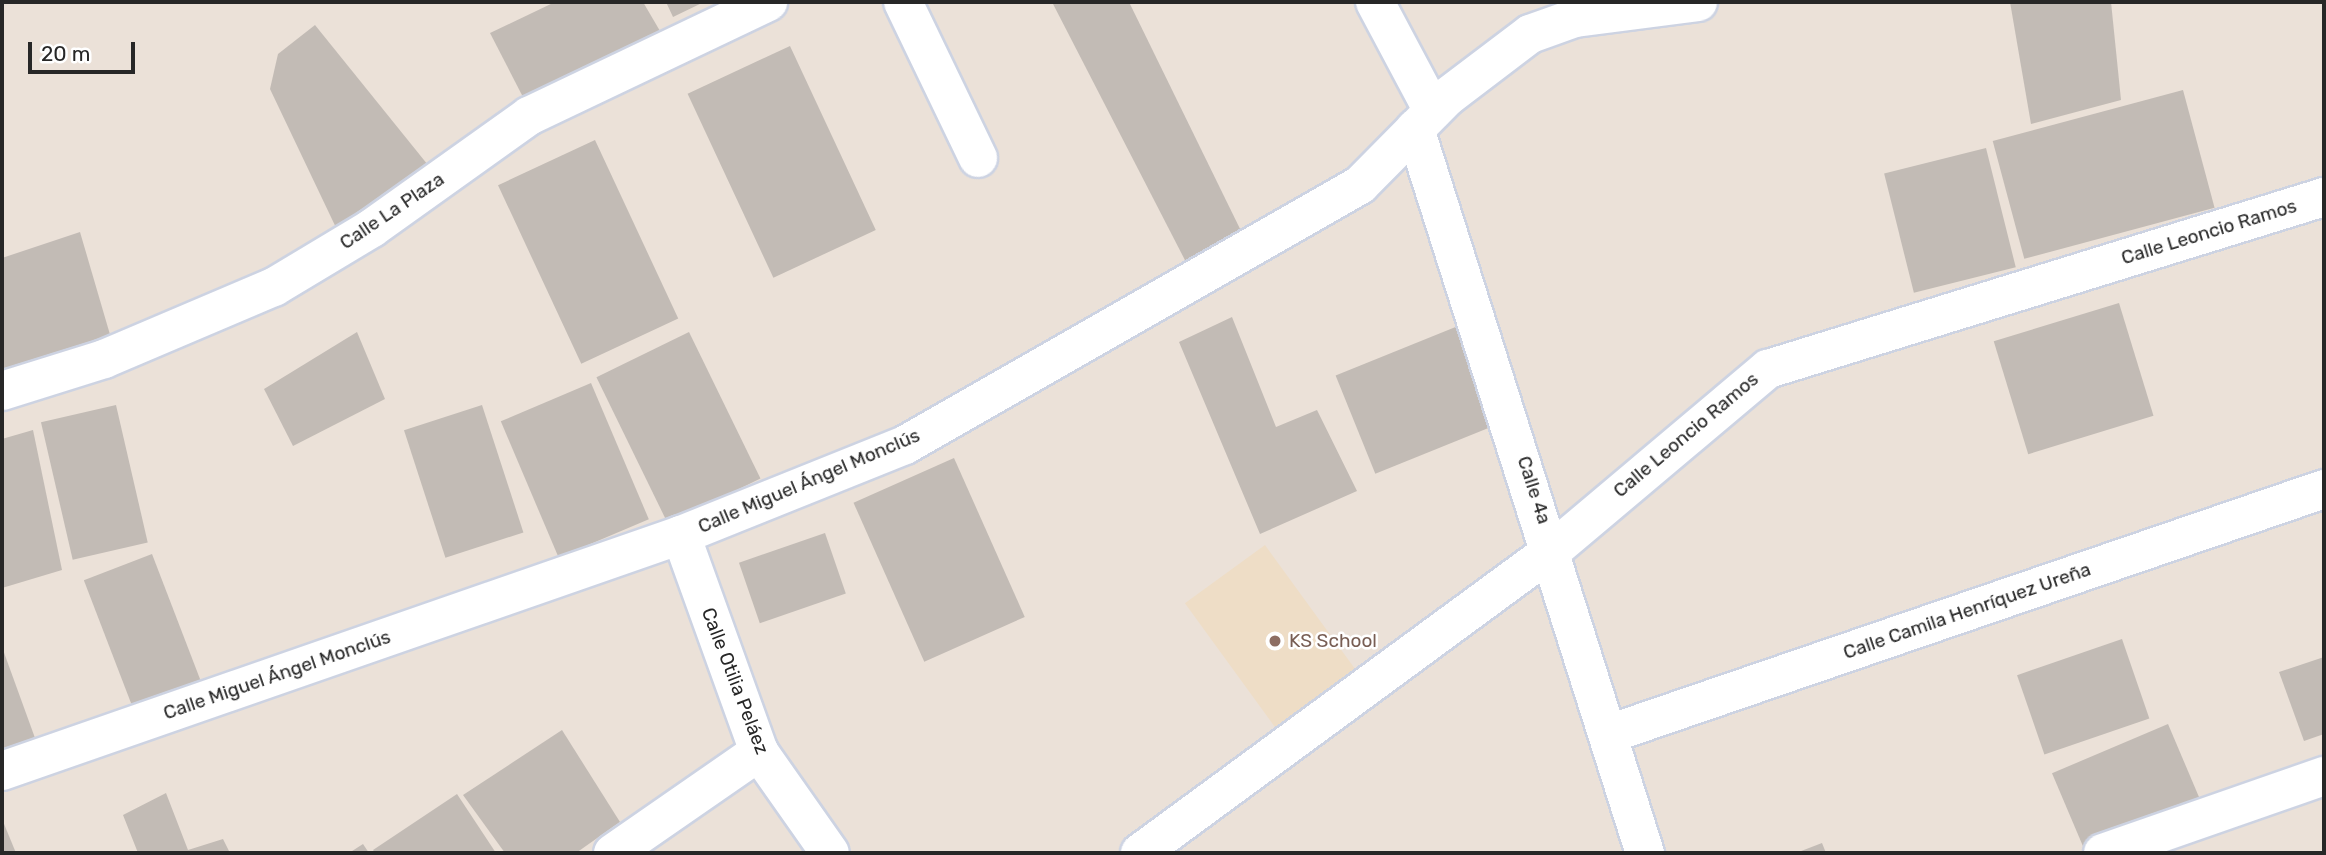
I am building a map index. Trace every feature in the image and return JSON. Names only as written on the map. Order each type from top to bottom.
[{"type":"street","name":"Calle La Plaza","points":[[2,391],[116,354],[274,287],[372,228],[529,116],[768,2]]},
{"type":"street","points":[[903,2],[978,158]]},
{"type":"street","name":"Calle 4a","points":[[1375,2],[1424,120],[1645,853]]},
{"type":"street","name":"Calle Miguel Ángel Monclús","points":[[2,771],[681,535],[905,445],[1360,185],[1424,120],[1530,34],[1575,18],[1698,2]]},
{"type":"street","name":"Calle Leoncio Ramos","points":[[1140,853],[1554,549],[1768,369],[2324,197]]},
{"type":"street","name":"Calle Camila Henríquez Ureña","points":[[1609,734],[2324,489]]},
{"type":"street","name":"Calle Otilia Peláez","points":[[681,535],[760,752],[830,853]]},
{"type":"street","points":[[612,853],[760,752]]},
{"type":"street","points":[[2103,853],[2324,776]]},
{"type":"shaded area","name":"KS School","points":[[1265,545],[1363,679],[1282,737],[1185,603]]},
{"type":"building","points":[[555,2],[643,2],[660,31],[524,99],[490,33]]},
{"type":"building","points":[[666,2],[704,2],[673,17]]},
{"type":"building","points":[[1052,2],[1129,2],[1244,237],[1188,266]]},
{"type":"building","points":[[2010,2],[2111,2],[2121,100],[2031,124]]},
{"type":"building","points":[[315,25],[432,170],[340,236],[270,89],[278,54]]},
{"type":"building","points":[[790,46],[876,230],[773,278],[688,94]]},
{"type":"building","points":[[2183,90],[2215,208],[2024,259],[1993,141]]},
{"type":"building","points":[[595,140],[678,319],[581,364],[498,185]]},
{"type":"building","points":[[1986,148],[2016,267],[1914,293],[1884,173]]},
{"type":"building","points":[[80,232],[111,338],[2,377],[2,258]]},
{"type":"building","points":[[2119,303],[2153,416],[2028,454],[1994,341]]},
{"type":"building","points":[[1232,317],[1276,427],[1317,410],[1357,491],[1260,534],[1179,342]]},
{"type":"building","points":[[1458,326],[1498,424],[1375,474],[1336,375]]},
{"type":"building","points":[[357,332],[385,399],[293,446],[264,389]]},
{"type":"building","points":[[689,332],[760,479],[668,524],[596,377]]},
{"type":"building","points":[[591,383],[649,519],[559,558],[501,421]]},
{"type":"building","points":[[116,405],[148,542],[73,560],[41,422]]},
{"type":"building","points":[[482,405],[523,532],[445,558],[404,430]]},
{"type":"building","points":[[33,430],[62,570],[2,588],[2,439]]},
{"type":"building","points":[[954,458],[1025,617],[924,662],[854,503]]},
{"type":"building","points":[[825,533],[846,594],[760,623],[739,563]]},
{"type":"building","points":[[152,554],[203,687],[135,713],[84,580]]},
{"type":"building","points":[[2122,639],[2149,718],[2044,755],[2017,675]]},
{"type":"building","points":[[2,647],[35,738],[2,751]]},
{"type":"building","points":[[2324,657],[2324,734],[2304,741],[2279,672]]},
{"type":"building","points":[[2168,724],[2200,799],[2084,849],[2052,773]]},
{"type":"building","points":[[562,730],[620,822],[576,853],[505,853],[463,795]]},
{"type":"building","points":[[166,793],[188,850],[223,839],[230,853],[138,853],[123,815]]},
{"type":"building","points":[[457,794],[496,853],[375,853],[373,850]]},
{"type":"building","points":[[2,819],[16,853],[2,853]]},
{"type":"building","points":[[1822,843],[1826,853],[1796,853]]},
{"type":"building","points":[[363,844],[369,853],[349,853]]},
{"type":"place","name":"KS School","points":[[1275,641]]}]
